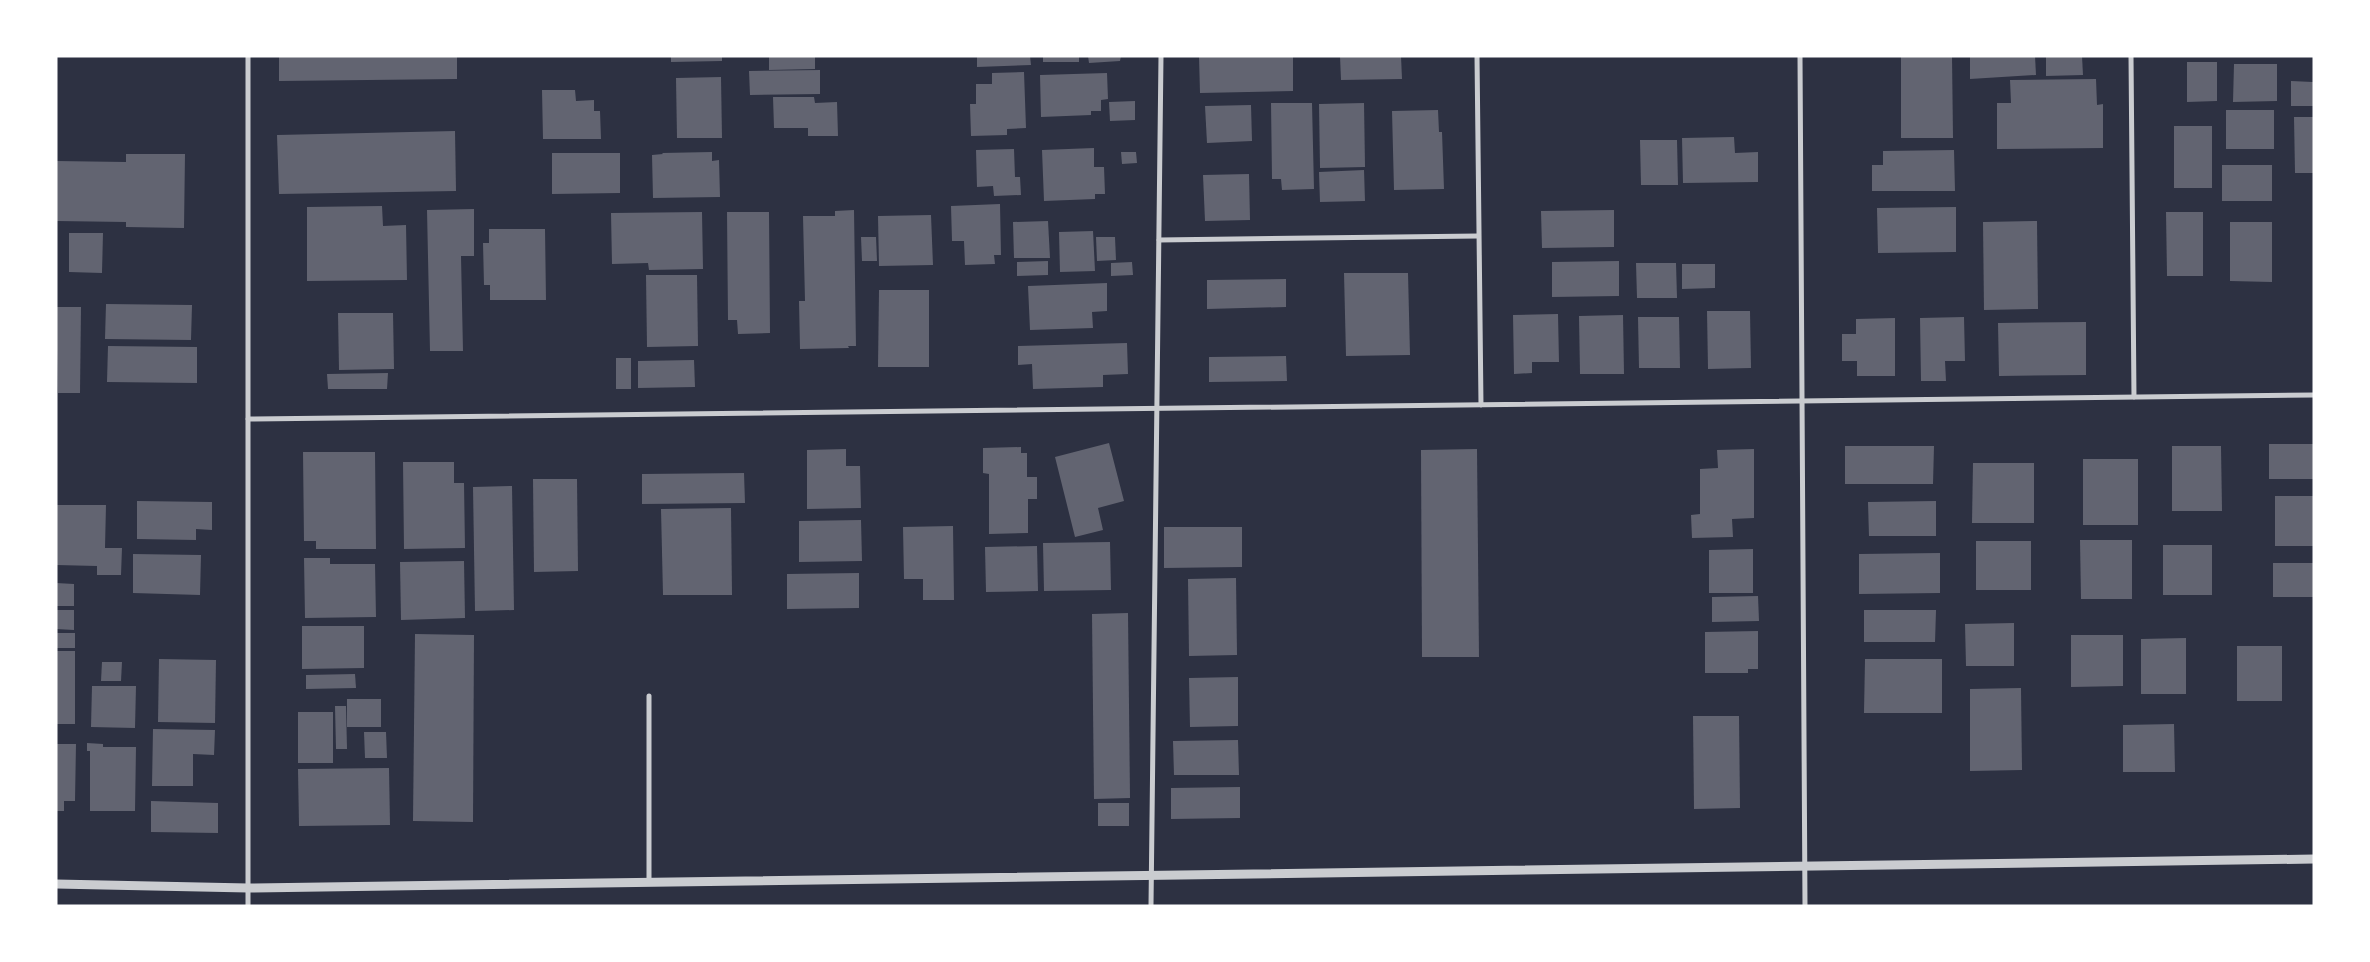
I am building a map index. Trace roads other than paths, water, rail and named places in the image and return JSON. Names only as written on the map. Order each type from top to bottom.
[{"type":"street","points":[[248,56],[248,906]]},
{"type":"street","points":[[1151,906],[1161,56]]},
{"type":"street","points":[[1476,56],[1480,405]]},
{"type":"street","points":[[1800,56],[1805,906]]},
{"type":"street","points":[[2131,56],[2134,397]]},
{"type":"street","points":[[1159,240],[1478,236]]},
{"type":"street","points":[[248,420],[2314,395]]},
{"type":"street","points":[[649,696],[650,883]]},
{"type":"street","points":[[56,884],[248,888],[2314,859]]}]
